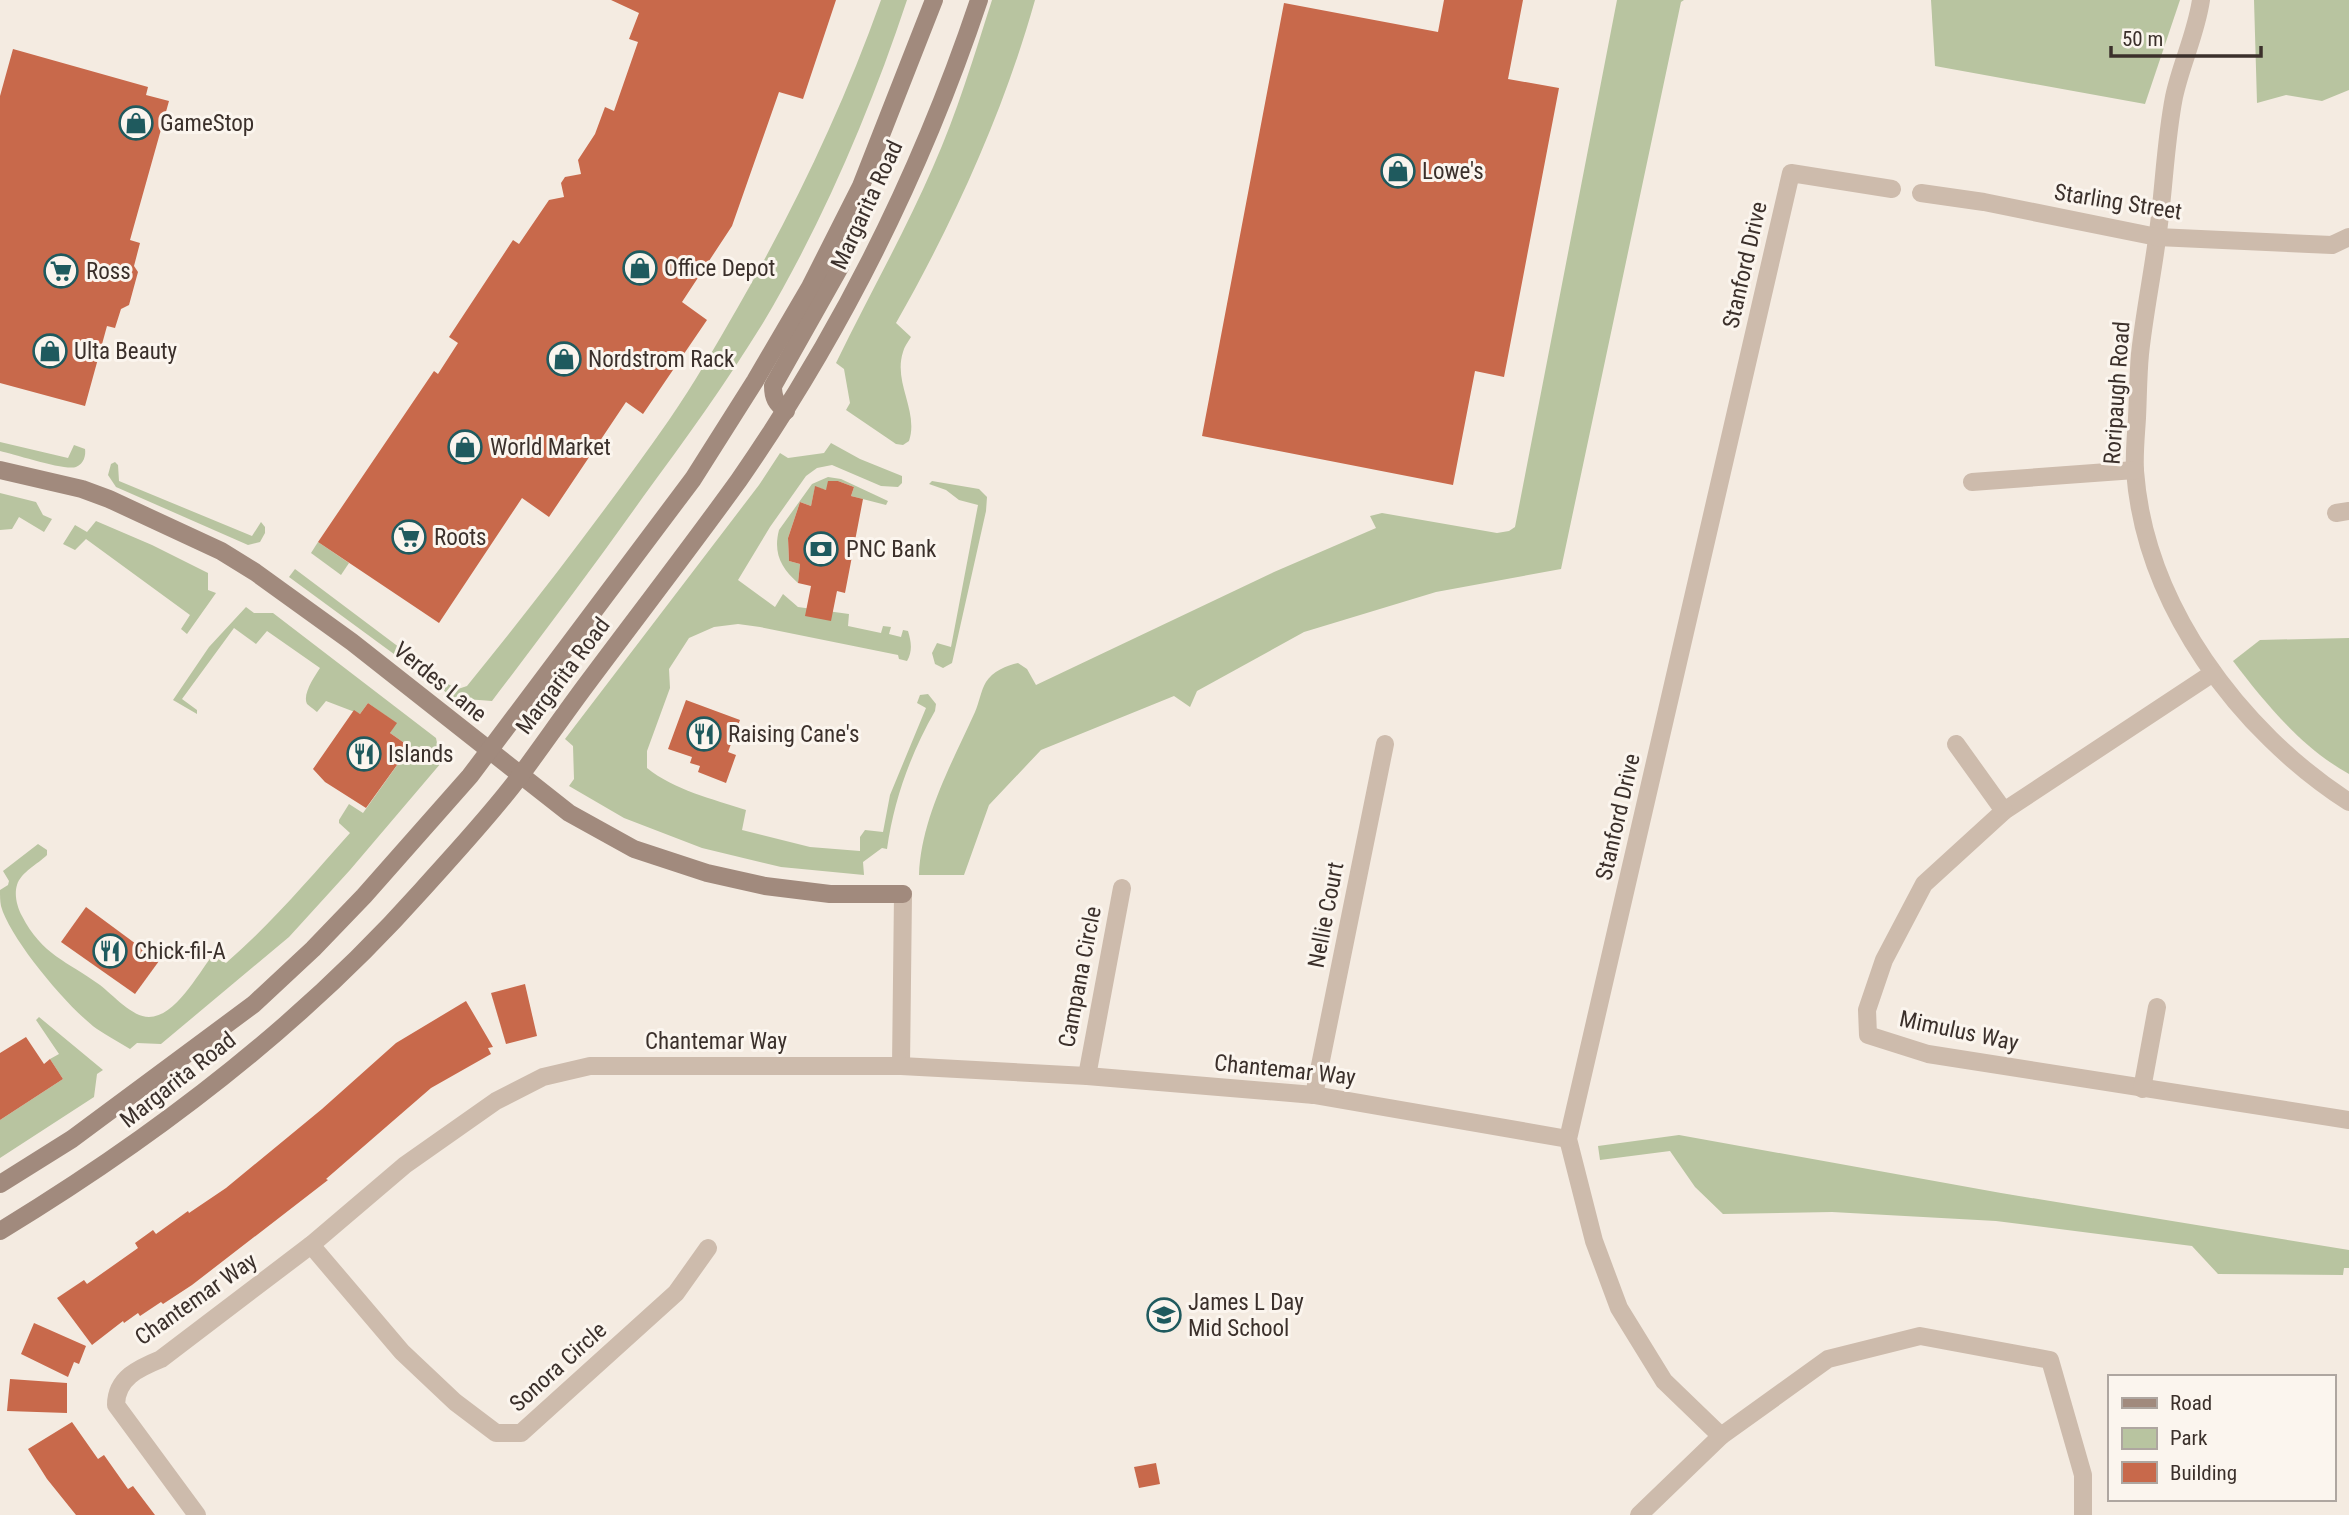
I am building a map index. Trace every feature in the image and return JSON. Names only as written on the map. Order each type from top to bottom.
[{"type":"main road","name":"Margarita Road","points":[[0,1184],[72,1139],[254,1004],[364,896],[489,752],[694,478],[755,381],[810,287],[861,186],[934,0]]},
{"type":"main road","name":"Margarita Road","points":[[0,1231],[134,1145],[262,1046],[382,933],[520,776],[739,480],[786,411],[869,263],[891,217],[931,129],[979,0]]},
{"type":"main road","points":[[786,411],[777,404],[773,396],[773,386],[840,267],[861,186]]},
{"type":"main road","name":"Verdes Lane","points":[[0,470],[82,489],[220,551],[255,572],[352,642],[569,813],[634,849],[707,873],[765,886],[830,894],[903,894]]},
{"type":"street","name":"Roripaugh Road","points":[[2201,0],[2198,22],[2174,96],[2140,355],[2135,470],[2144,526],[2162,580],[2189,634],[2213,673],[2245,714],[2287,757],[2349,802]]},
{"type":"street","name":"Stanford Drive","points":[[1721,1436],[1664,1381],[1619,1308],[1594,1241],[1568,1139],[1791,173],[1892,189]]},
{"type":"street","name":"Starling Street","points":[[1921,193],[1984,202],[2157,237],[2332,245],[2349,237]]},
{"type":"street","points":[[1972,482],[2135,470]]},
{"type":"street","name":"Mimulus Way","points":[[2213,673],[2004,811],[1924,884],[1884,960],[1867,1010],[1868,1035],[1928,1054],[2349,1120]]},
{"type":"street","name":"Nellie Court","points":[[1314,1095],[1385,744]]},
{"type":"street","points":[[1956,744],[2004,811]]},
{"type":"street","name":"Campana Circle","points":[[1087,1076],[1122,888]]},
{"type":"street","points":[[901,1066],[903,894]]},
{"type":"street","points":[[2142,1089],[2157,1007]]},
{"type":"street","name":"Chantemar Way","points":[[197,1515],[116,1405],[120,1384],[141,1367],[161,1359],[312,1245],[405,1165],[496,1101],[543,1077],[590,1066],[901,1066],[1087,1076],[1314,1095],[1568,1139]]},
{"type":"street","name":"Sonora Circle","points":[[312,1245],[402,1352],[456,1402],[496,1433],[521,1433],[676,1293],[708,1248]]},
{"type":"street","points":[[1639,1515],[1721,1436],[1828,1359],[1920,1335],[2050,1360],[2083,1475],[2083,1515]]},
{"type":"green space","points":[[881,0],[907,0],[878,83],[844,165],[785,285],[705,411],[492,701],[466,699],[462,704],[289,577],[295,569],[448,684],[458,689],[467,686],[620,488],[705,364],[798,195],[834,118]]},
{"type":"green space","points":[[992,0],[1035,0],[1008,83],[975,166],[896,323],[911,337],[904,350],[901,375],[911,430],[909,441],[903,445],[896,444],[846,410],[850,403],[844,369],[836,363],[910,217],[942,147]]},
{"type":"green space","points":[[1617,0],[1684,0],[1681,2],[1561,569],[1436,592],[1304,632],[1197,691],[1190,707],[1174,696],[1041,750],[989,805],[964,875],[919,875],[925,833],[939,791],[975,712],[984,685],[1000,670],[1018,663],[1027,669],[1036,685],[1274,572],[1376,528],[1370,516],[1382,513],[1497,533],[1515,527]]},
{"type":"green space","points":[[1931,0],[2180,0],[2145,104],[1935,66]]},
{"type":"green space","points":[[2254,0],[2349,0],[2349,90],[2322,101],[2286,95],[2257,103]]},
{"type":"green space","points":[[0,442],[68,458],[74,445],[85,449],[85,454],[79,466],[61,467],[0,451]]},
{"type":"green space","points":[[831,443],[860,459],[902,476],[902,483],[898,487],[881,486],[832,465],[817,468],[806,476],[770,527],[738,580],[775,607],[783,594],[798,607],[849,614],[848,626],[881,633],[883,626],[891,627],[889,634],[901,637],[903,630],[908,631],[911,646],[907,661],[899,659],[898,655],[760,627],[738,624],[714,627],[689,638],[669,669],[670,688],[647,751],[647,768],[681,788],[746,810],[742,830],[810,847],[860,851],[860,837],[865,830],[883,832],[890,795],[926,708],[917,703],[920,695],[928,694],[936,704],[935,711],[904,778],[887,849],[882,848],[863,862],[864,875],[781,867],[702,848],[624,818],[569,786],[574,779],[573,746],[565,739],[759,485],[780,453],[788,458],[824,453]]},
{"type":"green space","points":[[115,462],[118,465],[119,481],[252,536],[261,522],[265,533],[260,542],[248,545],[116,487],[108,475],[111,464]]},
{"type":"green space","points":[[828,477],[841,479],[888,501],[886,505],[851,496],[854,487],[838,481],[826,490],[815,487],[811,506],[800,502],[788,538],[789,561],[800,564],[798,583],[780,560],[777,546],[779,530],[812,484]]},
{"type":"green space","points":[[932,481],[979,489],[987,497],[952,663],[943,668],[935,664],[932,653],[937,643],[951,647],[978,505],[959,500],[946,490],[929,484]]},
{"type":"green space","points":[[0,493],[36,502],[43,515],[52,519],[44,532],[19,517],[12,529],[0,530]]},
{"type":"green space","points":[[96,521],[208,573],[208,590],[216,593],[187,634],[181,629],[190,615],[86,539],[75,550],[63,544],[75,525],[87,532]]},
{"type":"green space","points":[[318,542],[349,563],[341,575],[311,553]]},
{"type":"green space","points":[[246,607],[254,613],[273,613],[436,738],[441,763],[289,937],[161,1044],[137,1043],[130,1049],[101,1032],[71,1006],[28,954],[1,906],[0,890],[8,885],[9,881],[3,871],[38,844],[47,850],[47,855],[22,876],[16,889],[19,909],[30,929],[47,949],[100,985],[129,1010],[149,1017],[159,1015],[177,1002],[212,956],[226,963],[290,900],[350,833],[339,823],[349,804],[363,813],[410,747],[390,733],[396,723],[368,703],[360,714],[326,701],[317,712],[308,705],[308,690],[320,668],[267,631],[256,644],[234,628],[182,699],[197,710],[197,714],[173,700],[209,647]]},
{"type":"green space","points":[[2349,638],[2349,774],[2300,738],[2271,708],[2233,661],[2260,640]]},
{"type":"green space","points":[[39,1017],[103,1070],[97,1074],[94,1097],[0,1158],[0,1120],[63,1079],[50,1059],[59,1054],[36,1020]]},
{"type":"green space","points":[[1679,1135],[2001,1193],[2349,1250],[2349,1268],[2344,1268],[2343,1275],[2218,1274],[2192,1246],[1996,1221],[1832,1212],[1723,1214],[1695,1187],[1670,1151],[1600,1160],[1598,1146]]},
{"type":"building","points":[[611,0],[836,0],[803,99],[779,92],[732,226],[682,302],[707,320],[643,414],[626,402],[549,517],[522,498],[439,623],[318,542],[434,371],[438,374],[458,343],[449,337],[513,240],[519,244],[549,200],[564,197],[561,183],[565,177],[581,174],[578,160],[595,134],[605,107],[614,111],[638,42],[629,39],[639,13]]},
{"type":"building","name":"Lowe's","points":[[1444,0],[1523,0],[1508,79],[1559,88],[1504,377],[1475,371],[1453,485],[1202,436],[1284,3],[1438,32]]},
{"type":"building","name":"Ross","points":[[13,49],[148,87],[146,95],[169,101],[130,240],[140,243],[134,266],[138,272],[129,305],[121,309],[115,328],[107,326],[85,406],[0,383],[0,96]]},
{"type":"building","name":"PNC Bank","points":[[828,481],[838,481],[854,487],[851,496],[863,499],[845,593],[837,591],[831,621],[805,616],[811,586],[798,583],[800,564],[789,561],[788,538],[800,502],[811,506],[815,486],[826,490]]},
{"type":"building","name":"Raising Cane's","points":[[686,700],[740,720],[728,752],[736,755],[726,783],[698,772],[700,766],[690,763],[692,757],[668,749]]},
{"type":"building","name":"Islands","points":[[368,703],[397,723],[390,733],[410,747],[366,808],[325,782],[313,769],[354,710],[360,714]]},
{"type":"building","name":"Chick-fil-A","points":[[86,907],[159,961],[135,994],[61,942]]},
{"type":"building","points":[[525,984],[537,1036],[506,1044],[491,993]]},
{"type":"building","points":[[466,1001],[493,1047],[488,1048],[491,1054],[431,1088],[326,1179],[328,1180],[192,1285],[140,1316],[138,1313],[124,1323],[123,1321],[92,1345],[57,1298],[84,1280],[87,1284],[138,1248],[135,1243],[153,1230],[156,1234],[226,1188],[322,1109],[396,1043]]},
{"type":"building","points":[[26,1037],[44,1064],[50,1059],[63,1079],[0,1120],[0,1053]]},
{"type":"building","points":[[34,1323],[86,1346],[79,1364],[74,1362],[68,1377],[21,1354]]},
{"type":"building","points":[[10,1379],[67,1383],[67,1413],[7,1411]]},
{"type":"building","points":[[72,1422],[98,1459],[104,1455],[128,1489],[133,1486],[155,1515],[76,1515],[47,1479],[28,1449]]},
{"type":"building","points":[[1156,1463],[1160,1484],[1139,1488],[1134,1467]]},
{"type":"place","name":"GameStop","points":[[136,123]]},
{"type":"place","name":"Lowe's","points":[[1398,171]]},
{"type":"place","name":"Office Depot","points":[[640,268]]},
{"type":"place","name":"Ross","points":[[61,271]]},
{"type":"place","name":"Ulta Beauty","points":[[50,351]]},
{"type":"place","name":"Nordstrom Rack","points":[[564,359]]},
{"type":"place","name":"World Market","points":[[465,447]]},
{"type":"place","name":"Roots","points":[[409,537]]},
{"type":"place","name":"PNC Bank","points":[[821,549]]},
{"type":"place","name":"Raising Cane's","points":[[704,734]]},
{"type":"place","name":"Islands","points":[[364,754]]},
{"type":"place","name":"Chick-fil-A","points":[[110,951]]},
{"type":"place","name":"James L Day Mid School","points":[[1164,1315]]}]
